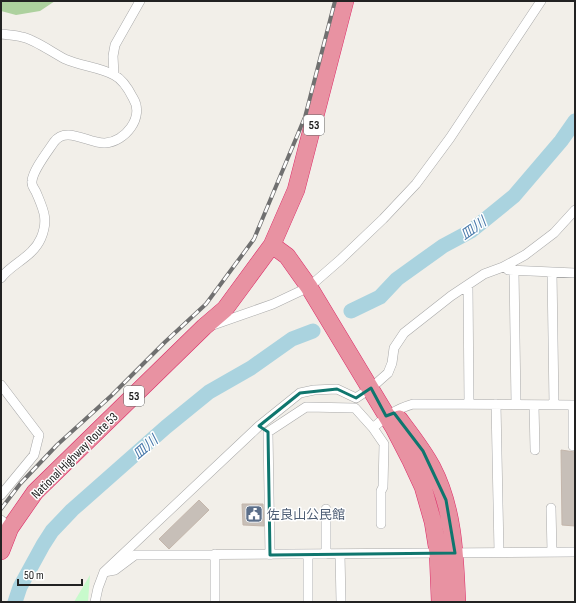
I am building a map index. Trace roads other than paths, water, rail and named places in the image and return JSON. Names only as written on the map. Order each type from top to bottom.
[{"type":"highway","name":"National Highway Route 53","points":[[1,551],[6,524],[35,492],[225,309],[272,244],[296,190],[345,1]]},
{"type":"highway","points":[[272,244],[287,256],[312,291],[368,384],[390,414],[423,452],[440,483],[450,517],[455,553],[456,602]]},
{"type":"highway","points":[[390,414],[394,428],[423,487],[434,522],[438,553],[440,602]]},
{"type":"street","points":[[114,75],[115,46],[140,1]]},
{"type":"street","points":[[204,328],[312,291],[340,260],[383,219],[416,184],[472,107],[486,83],[541,1]]},
{"type":"street","points":[[1,34],[23,37],[66,59],[114,75],[121,81],[137,106],[136,117],[132,127],[116,140],[104,143],[68,134],[55,140],[33,175],[31,183],[45,213],[41,238],[33,250],[1,278]]},
{"type":"street","points":[[95,602],[104,572],[259,426],[300,393],[314,390],[337,389],[356,398],[368,384],[388,373],[392,363],[394,348],[404,333],[451,296],[484,274],[503,267],[525,255],[554,233],[575,210]]},
{"type":"street","points":[[503,267],[507,270],[575,273]]},
{"type":"street","points":[[514,270],[516,404]]},
{"type":"street","points":[[552,272],[554,405]]},
{"type":"street","points":[[468,285],[469,404]]},
{"type":"street","points":[[1,386],[40,434],[34,455],[1,495]]},
{"type":"street","points":[[373,428],[390,414],[413,404],[574,405],[573,446]]},
{"type":"street","points":[[496,404],[499,552]]},
{"type":"street","points":[[534,405],[535,450]]},
{"type":"street","points":[[268,432],[306,407],[356,408],[384,444],[383,487],[381,491],[381,524]]},
{"type":"street","points":[[259,426],[268,432]]},
{"type":"street","points":[[268,432],[270,555]]},
{"type":"street","points":[[551,508],[552,552]]},
{"type":"street","points":[[326,509],[326,554]]},
{"type":"street","points":[[132,545],[135,555]]},
{"type":"street","points":[[104,572],[115,570],[135,555],[575,552]]},
{"type":"street","points":[[215,554],[215,602]]},
{"type":"street","points":[[308,554],[308,602]]},
{"type":"street","points":[[340,554],[341,602]]},
{"type":"waterway","name":"皿川","points":[[351,311],[380,297],[397,279],[443,246],[471,231],[514,196],[561,141],[575,121]]},
{"type":"waterway","name":"皿川","points":[[15,602],[20,587],[43,545],[52,531],[72,510],[166,427],[209,392],[251,368],[292,339],[313,331]]},
{"type":"railway","points":[[1,509],[20,484],[57,445],[111,396],[165,342],[206,304],[254,239],[305,117],[335,1]]},
{"type":"place","name":"佐良山公民館","points":[[254,514]]}]
